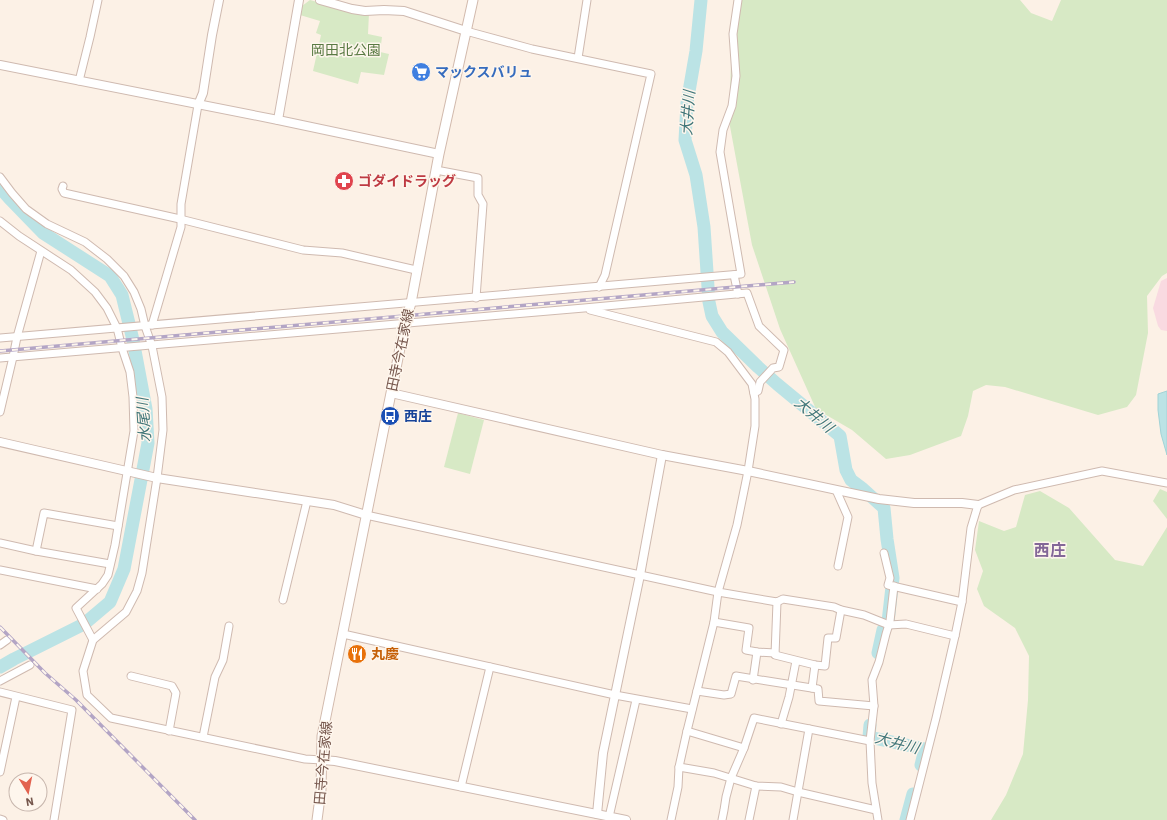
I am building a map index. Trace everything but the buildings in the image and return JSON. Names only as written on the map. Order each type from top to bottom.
[{"type":"main road","name":"田寺今在家線","points":[[317,820],[321,790],[322,736],[405,323],[411,303],[439,154],[473,0]]},
{"type":"street","points":[[79,81],[98,0]]},
{"type":"street","points":[[149,325],[181,227],[181,204],[198,105],[203,92],[219,0]]},
{"type":"street","points":[[278,120],[298,0]]},
{"type":"street","points":[[320,0],[365,11],[404,11],[466,31],[532,48],[651,74],[605,275],[599,287]]},
{"type":"street","points":[[578,58],[587,0]]},
{"type":"street","points":[[0,338],[741,274],[720,152],[723,130],[732,106],[736,76],[734,34],[738,0]]},
{"type":"street","points":[[0,65],[278,120],[439,154]]},
{"type":"street","points":[[436,170],[478,178],[478,195],[483,204],[476,298]]},
{"type":"street","points":[[0,177],[26,209],[47,224],[85,242],[107,259],[124,276],[134,292],[149,325],[162,397],[163,430],[142,573],[137,591],[126,612],[93,640],[83,671],[87,694],[111,718],[305,759],[335,761],[596,817],[609,817],[626,820]]},
{"type":"street","points":[[62,186],[64,193],[180,219],[303,250],[342,253],[416,270]]},
{"type":"street","points":[[0,221],[19,236],[71,270],[95,292],[107,308],[117,328],[130,372],[133,397],[134,431],[108,575],[97,589],[76,608],[93,640]]},
{"type":"street","points":[[0,412],[13,357],[16,337],[41,251]]},
{"type":"street","points":[[734,275],[738,294]]},
{"type":"street","points":[[0,358],[152,346],[747,293],[760,326],[784,350],[779,367],[773,368],[760,382],[758,391],[754,393]]},
{"type":"street","points":[[584,308],[716,342],[728,352],[752,384],[754,393],[755,426],[748,471],[737,524],[718,592],[714,622],[687,731],[679,767],[678,787],[670,820]]},
{"type":"street","points":[[391,393],[662,455],[748,471],[879,499],[914,503],[962,503],[978,505],[1014,490],[1102,471],[1167,483]]},
{"type":"street","points":[[0,442],[157,478],[334,505],[366,515],[718,592],[777,602],[783,598],[834,607],[864,615],[889,625],[906,624],[955,636]]},
{"type":"street","points":[[596,817],[603,753],[640,575],[662,455]]},
{"type":"street","points":[[836,490],[848,517],[838,566]]},
{"type":"street","points":[[282,600],[307,501]]},
{"type":"street","points":[[910,820],[955,636],[962,602],[971,528],[978,505]]},
{"type":"street","points":[[36,551],[44,513],[118,526]]},
{"type":"street","points":[[0,543],[110,564]]},
{"type":"street","points":[[884,553],[890,578],[888,585],[962,602]]},
{"type":"street","points":[[0,570],[97,589]]},
{"type":"street","points":[[878,820],[872,783],[870,741],[874,706],[872,680],[879,662],[890,621],[894,586]]},
{"type":"street","points":[[775,653],[777,602]]},
{"type":"street","points":[[714,622],[749,628],[746,650],[775,653],[775,655],[796,661],[825,666],[828,638],[836,638],[841,610]]},
{"type":"street","points":[[203,737],[216,677],[223,660],[229,626]]},
{"type":"street","points":[[343,634],[636,700],[692,709]]},
{"type":"street","points":[[753,680],[757,652]]},
{"type":"street","points":[[781,724],[792,685],[796,661]]},
{"type":"street","points":[[0,681],[30,665]]},
{"type":"street","points":[[812,688],[814,665]]},
{"type":"street","points":[[461,787],[490,667]]},
{"type":"street","points":[[131,676],[172,686],[176,693],[169,730]]},
{"type":"street","points":[[697,690],[724,695],[731,694],[736,676],[753,680],[818,689],[819,701],[874,706]]},
{"type":"street","points":[[0,692],[72,710],[54,820]]},
{"type":"street","points":[[0,772],[3,747],[16,697]]},
{"type":"street","points":[[609,817],[636,700]]},
{"type":"street","points":[[722,820],[731,778],[744,748],[754,718],[870,741]]},
{"type":"street","points":[[793,820],[810,729]]},
{"type":"street","points":[[687,731],[744,748]]},
{"type":"street","points":[[679,767],[714,773],[756,786],[781,787],[876,810]]},
{"type":"street","points":[[749,820],[756,786]]},
{"type":"shaded area","points":[[1167,278],[1167,331],[1161,330],[1158,326],[1153,308],[1161,281]]},
{"type":"green space","name":"岡田北公園","points":[[310,0],[353,12],[369,13],[368,34],[382,37],[380,52],[389,54],[384,75],[361,72],[358,84],[313,71],[321,35],[316,33],[320,21],[300,15],[302,6]]},
{"type":"green space","points":[[734,0],[1020,0],[1031,13],[1052,21],[1061,0],[1167,0],[1167,273],[1162,276],[1147,296],[1148,333],[1136,395],[1127,407],[1098,415],[1005,387],[986,385],[973,391],[968,416],[961,436],[910,455],[886,459],[852,430],[816,409],[780,329],[752,245],[729,121]]},
{"type":"green space","points":[[458,413],[484,420],[470,474],[444,467]]},
{"type":"green space","points":[[1160,489],[1167,492],[1167,519],[1153,501]]},
{"type":"green space","points":[[1040,491],[1069,508],[1115,560],[1143,566],[1167,527],[1167,820],[991,820],[1006,795],[1023,754],[1028,700],[1029,656],[1015,628],[984,606],[977,589],[983,571],[975,550],[979,521],[1004,531],[1016,527],[1025,495]]},
{"type":"water","points":[[1167,391],[1167,455],[1161,434],[1158,394]]},
{"type":"waterway","name":"大井川","points":[[701,0],[696,51],[687,103],[685,140],[696,175],[704,227],[709,302],[712,316],[722,332],[758,367],[840,436],[846,470],[851,480],[884,508],[893,578],[888,622],[883,630],[878,653]]},
{"type":"waterway","name":"水尾川","points":[[0,188],[43,233],[110,276],[122,295],[133,340],[146,409],[148,443],[124,569],[110,602],[84,624],[0,667]]},
{"type":"waterway","name":"大井川","points":[[870,725],[869,737],[925,749],[921,765]]},
{"type":"waterway","name":"大井川","points":[[906,820],[913,794]]},
{"type":"railway","points":[[0,351],[794,282]]},
{"type":"railway","points":[[0,627],[45,673],[76,700],[195,820]]},
{"type":"place","name":"マックスバリュ","points":[[421,72]]},
{"type":"place","name":"ゴダイドラッグ","points":[[344,181]]},
{"type":"place","name":"西庄","points":[[390,416]]},
{"type":"place","name":"丸慶","points":[[357,654]]},
{"type":"district","name":"西庄","points":[[1050,550]]}]
